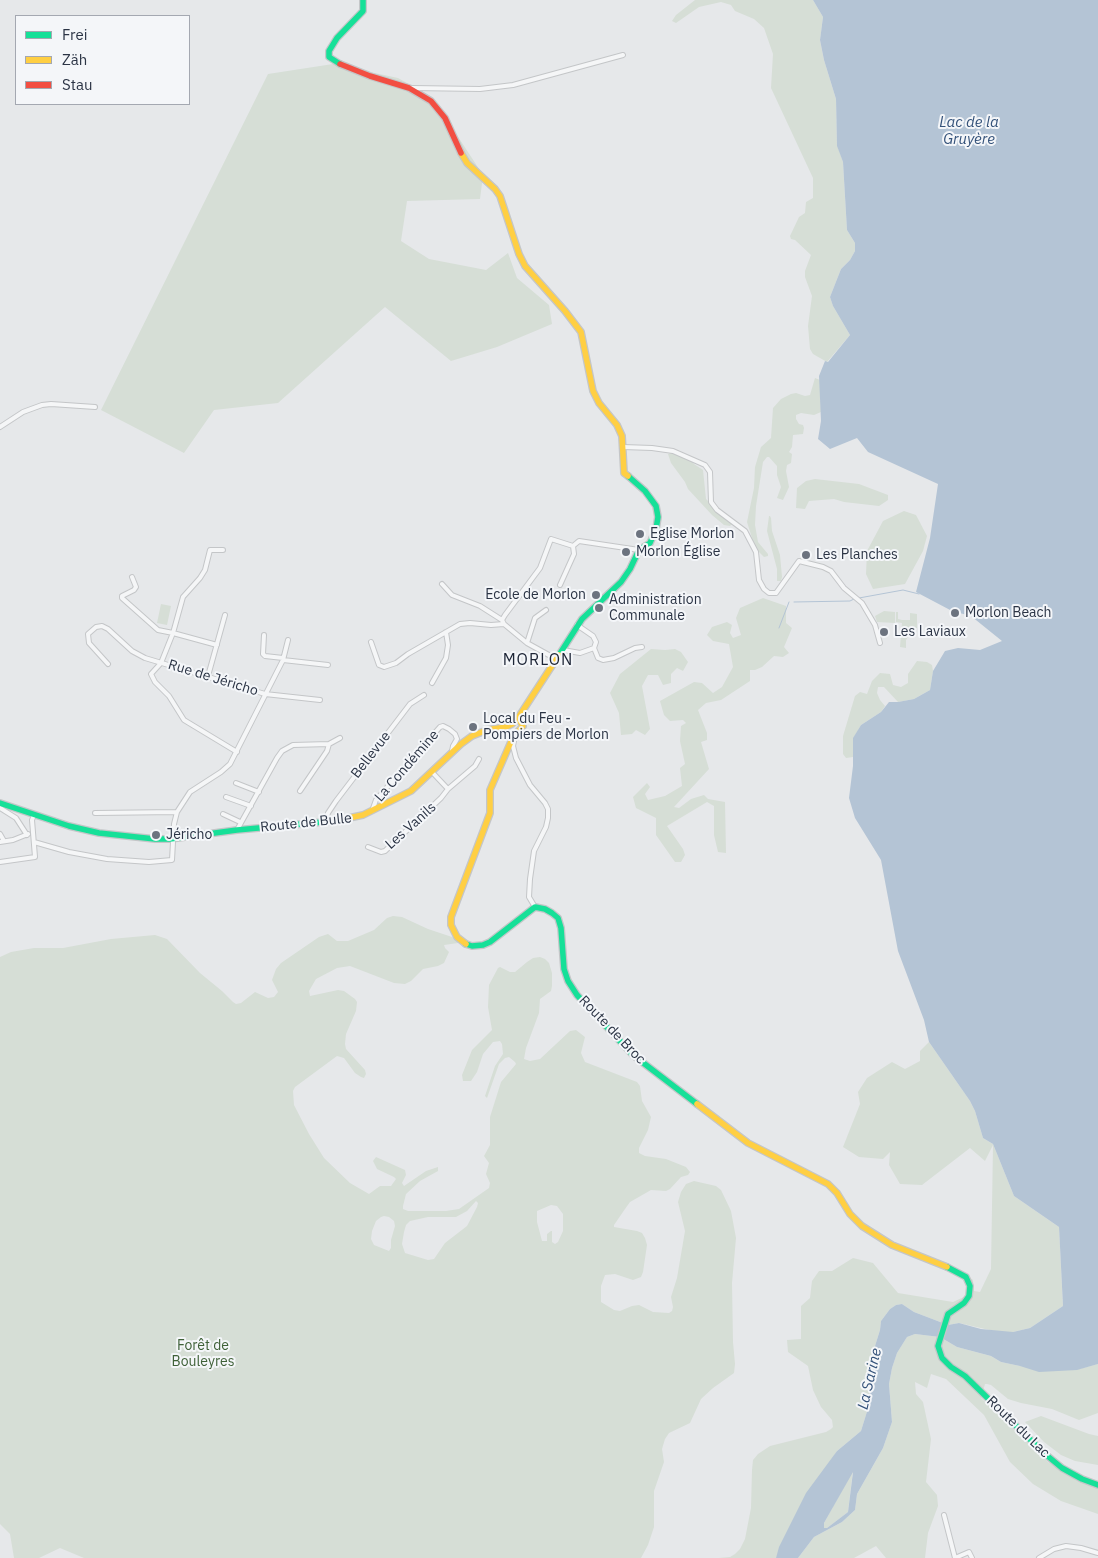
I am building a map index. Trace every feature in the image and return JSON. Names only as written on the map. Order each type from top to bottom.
[{"type":"street","points":[[364,0],[363,11],[337,38],[328,56],[337,63],[409,88],[431,101],[440,110],[467,163],[495,189],[503,204],[519,254],[525,266],[581,332],[593,391],[618,425],[624,447],[624,473],[645,492],[656,506],[658,516],[656,530],[650,543],[639,550],[626,575],[577,625],[563,650],[518,718],[522,726],[524,730],[513,742],[513,751],[530,785],[547,806],[548,815],[546,827],[534,851],[530,879],[529,897],[535,907],[528,910],[490,942],[472,946],[464,943],[457,937],[451,925],[451,917],[490,813],[490,790],[513,736],[519,732],[522,726]]},
{"type":"street","points":[[409,88],[480,89],[513,85],[622,55]]},
{"type":"street","points":[[0,427],[23,412],[42,405],[95,407]]},
{"type":"street","points":[[624,447],[673,451],[705,465],[710,472],[712,502],[718,510],[745,531],[756,552],[759,580],[764,588],[769,593],[776,592],[781,588],[799,561],[823,567],[831,571],[844,588],[862,603],[875,625],[880,643]]},
{"type":"street","points":[[371,642],[379,665],[384,667],[396,663],[460,624],[490,625],[503,622],[540,568],[551,539],[573,546]]},
{"type":"street","points":[[573,546],[579,541],[639,550]]},
{"type":"street","points":[[560,585],[574,554],[573,546]]},
{"type":"street","name":"Rue de Jéricho","points":[[161,663],[173,633],[183,597],[206,570],[210,550],[223,550]]},
{"type":"street","points":[[132,576],[136,587],[122,596],[122,598],[158,630],[217,645]]},
{"type":"street","points":[[442,584],[452,594],[480,606],[503,622],[527,643],[556,659]]},
{"type":"street","points":[[527,643],[535,618],[546,610]]},
{"type":"street","points":[[208,676],[225,615]]},
{"type":"street","points":[[577,625],[594,636],[596,642],[594,648],[598,658],[603,660],[614,658],[635,648],[642,647]]},
{"type":"street","name":"Rue de Jéricho","points":[[108,664],[89,642],[88,634],[96,627],[102,626],[145,658],[265,694],[320,700]]},
{"type":"street","points":[[432,684],[446,658],[448,645],[446,632]]},
{"type":"street","points":[[264,635],[262,654],[265,656],[328,665]]},
{"type":"street","name":"Rue de Jéricho","points":[[265,694],[283,659],[288,640]]},
{"type":"street","points":[[563,650],[580,653],[594,648]]},
{"type":"street","points":[[161,663],[151,674],[184,720],[237,752]]},
{"type":"street","points":[[34,842],[107,859],[150,862],[172,860],[176,812],[190,792],[230,764],[265,694]]},
{"type":"street","name":"Bellevue","points":[[326,822],[328,813],[336,801],[410,704],[424,695]]},
{"type":"street","name":"Route de Bulle","points":[[0,802],[34,815],[99,833],[155,839],[346,820],[372,811],[411,791],[452,752],[472,736],[487,730],[506,727],[518,718]]},
{"type":"street","name":"La Condémine","points":[[372,811],[376,800],[440,727],[443,726],[455,734],[457,739],[452,752]]},
{"type":"street","points":[[236,830],[282,751],[293,745],[329,744],[340,738]]},
{"type":"street","points":[[300,791],[327,751],[329,744]]},
{"type":"street","name":"Les Vanils","points":[[368,847],[381,852],[385,851],[420,820],[442,798],[448,789],[475,766],[478,759]]},
{"type":"street","points":[[432,772],[448,789]]},
{"type":"street","points":[[236,783],[259,792]]},
{"type":"street","points":[[226,797],[251,806]]},
{"type":"street","points":[[0,808],[16,818],[27,835]]},
{"type":"street","points":[[95,813],[176,812]]},
{"type":"street","points":[[223,814],[240,822]]},
{"type":"street","points":[[0,862],[35,857],[34,815]]},
{"type":"street","points":[[0,834],[2,842],[33,834]]},
{"type":"street","name":"Route de Broc","points":[[535,907],[552,912],[558,918],[561,928],[564,969],[568,981],[577,995],[633,1055],[748,1143],[828,1184],[837,1193],[850,1214],[862,1226],[898,1247],[966,1277],[969,1283],[969,1296],[964,1303],[950,1311],[938,1344],[939,1354],[944,1361]]},
{"type":"street","name":"Route du Lac","points":[[944,1361],[966,1376],[1044,1453],[1062,1468],[1098,1485]]},
{"type":"street","points":[[944,1516],[955,1558],[969,1552],[972,1558]]},
{"type":"street","points":[[1039,1558],[1054,1549],[1066,1546],[1098,1553]]},
{"type":"green space","points":[[695,0],[813,0],[823,17],[820,40],[836,99],[837,145],[843,162],[847,230],[855,243],[855,251],[850,260],[841,269],[830,297],[833,306],[850,335],[827,362],[813,354],[810,349],[808,326],[812,296],[805,277],[805,271],[811,255],[795,240],[791,239],[790,236],[799,217],[805,213],[806,202],[813,198],[813,178],[771,88],[773,54],[764,28],[754,19],[735,11],[731,5],[721,2],[699,7],[676,23],[672,21],[676,15]]},
{"type":"green space","points":[[333,64],[398,78],[432,97],[483,175],[480,199],[407,201],[401,241],[429,259],[486,270],[508,253],[517,278],[549,305],[552,324],[497,347],[451,361],[385,307],[278,403],[214,410],[184,453],[101,410],[268,74]]},
{"type":"green space","points":[[815,378],[820,380],[821,412],[814,415],[801,413],[796,415],[799,424],[803,425],[804,428],[803,434],[793,435],[792,447],[789,452],[792,454],[791,463],[787,465],[786,471],[789,487],[783,500],[777,498],[781,487],[777,475],[777,466],[769,457],[763,462],[755,525],[758,542],[768,554],[768,556],[764,557],[757,550],[747,522],[754,488],[755,467],[761,447],[771,438],[773,408],[781,399],[791,394],[810,395]]},
{"type":"green space","points":[[673,453],[690,459],[703,470],[706,499],[732,524],[730,526],[724,525],[712,515],[688,489],[671,463],[668,454]]},
{"type":"green space","points":[[815,479],[859,484],[888,495],[888,500],[879,506],[834,499],[809,501],[805,509],[796,508],[797,488],[806,481]]},
{"type":"green space","points":[[904,511],[916,515],[927,536],[923,551],[905,584],[873,589],[866,574],[867,551],[883,521]]},
{"type":"green space","points":[[769,516],[780,555],[781,581],[777,581],[777,569],[767,531]]},
{"type":"green space","points":[[763,598],[786,606],[786,623],[792,628],[784,647],[789,653],[783,657],[774,656],[762,667],[750,670],[750,681],[721,700],[706,703],[698,710],[707,733],[707,740],[701,742],[709,769],[674,807],[679,808],[691,799],[704,795],[708,799],[725,802],[726,853],[718,852],[714,835],[714,806],[707,802],[667,826],[685,855],[681,862],[675,862],[656,835],[656,818],[636,808],[633,797],[647,783],[650,787],[645,794],[648,800],[665,796],[682,786],[680,768],[685,764],[680,741],[681,726],[686,723],[683,720],[670,721],[664,715],[660,701],[694,682],[702,683],[713,693],[722,687],[733,667],[729,644],[713,641],[707,635],[712,627],[727,622],[732,625],[730,633],[733,638],[741,635],[736,618],[740,608]]},
{"type":"green space","points":[[161,604],[171,606],[167,625],[157,623]]},
{"type":"green space","points":[[884,611],[895,612],[895,623],[877,622],[875,616]]},
{"type":"green space","points":[[896,612],[898,612],[898,619],[902,620],[910,620],[910,613],[917,614],[917,628],[912,628],[906,640],[906,648],[900,647],[902,623],[896,622]]},
{"type":"green space","points":[[651,649],[675,649],[681,652],[688,662],[683,671],[677,668],[671,674],[671,683],[663,685],[658,675],[648,675],[642,686],[650,729],[645,735],[636,730],[632,734],[621,735],[619,713],[610,693],[620,674]]},
{"type":"green space","points":[[917,661],[927,662],[932,665],[930,690],[914,699],[898,702],[884,687],[878,687],[877,693],[885,706],[881,712],[861,725],[853,739],[853,757],[846,758],[843,754],[843,736],[855,696],[860,692],[867,694],[872,681],[880,673],[890,674],[893,685],[901,687],[908,683],[908,674]]},
{"type":"green space","name":"Forêt de Bouleyres","points":[[393,916],[402,917],[428,929],[455,938],[458,943],[444,945],[449,952],[444,963],[423,969],[411,981],[405,984],[394,983],[350,966],[337,968],[316,979],[309,991],[310,996],[338,990],[344,991],[357,1002],[356,1011],[346,1034],[345,1044],[346,1049],[365,1070],[364,1078],[355,1073],[344,1058],[337,1056],[295,1087],[293,1091],[294,1105],[309,1134],[324,1158],[350,1183],[369,1194],[380,1186],[391,1186],[396,1179],[377,1169],[373,1161],[376,1157],[405,1170],[406,1175],[402,1183],[404,1186],[426,1171],[438,1167],[438,1171],[420,1181],[406,1194],[403,1209],[408,1211],[459,1209],[489,1188],[490,1183],[486,1174],[489,1163],[484,1156],[490,1145],[490,1117],[501,1082],[516,1064],[509,1057],[499,1064],[487,1098],[485,1096],[495,1066],[503,1054],[500,1041],[493,1042],[483,1054],[477,1072],[471,1081],[463,1081],[462,1075],[472,1050],[492,1030],[488,1007],[489,985],[498,968],[515,972],[533,958],[540,957],[549,963],[552,973],[552,986],[551,991],[540,999],[539,1013],[526,1048],[524,1059],[530,1061],[540,1059],[570,1031],[576,1030],[585,1037],[581,1053],[585,1062],[637,1082],[640,1086],[642,1101],[651,1117],[648,1130],[639,1148],[639,1153],[645,1156],[666,1159],[686,1167],[690,1172],[688,1175],[681,1177],[666,1191],[651,1190],[630,1202],[614,1225],[614,1227],[642,1233],[647,1245],[643,1272],[641,1277],[633,1280],[615,1274],[605,1275],[601,1286],[601,1302],[614,1310],[620,1311],[639,1305],[653,1312],[669,1313],[672,1311],[671,1297],[677,1278],[685,1231],[678,1202],[681,1192],[686,1184],[694,1181],[716,1186],[721,1190],[731,1211],[736,1238],[732,1283],[734,1373],[701,1399],[690,1423],[669,1433],[665,1439],[662,1449],[664,1462],[654,1491],[654,1527],[641,1558],[84,1558],[60,1548],[39,1558],[14,1558],[10,1534],[0,1524],[0,957],[11,952],[34,948],[63,948],[111,939],[155,935],[167,939],[200,973],[236,1004],[241,1003],[255,992],[268,998],[274,997],[278,992],[272,980],[276,969],[281,963],[319,937],[328,934],[337,941],[348,941],[374,930],[387,918]],"holes":[[[476,1201],[478,1203],[467,1226],[445,1243],[434,1259],[428,1260],[405,1253],[402,1244],[406,1225],[410,1221],[428,1217],[456,1217],[467,1211]],[[551,1205],[557,1206],[563,1214],[563,1231],[558,1242],[555,1244],[552,1242],[552,1231],[547,1234],[547,1241],[542,1241],[537,1222],[537,1211]],[[381,1217],[389,1217],[394,1221],[395,1226],[389,1251],[374,1245],[371,1239],[376,1221]]]},
{"type":"green space","points":[[929,1042],[970,1101],[983,1138],[993,1144],[1014,1196],[1059,1227],[1063,1306],[1030,1328],[1013,1332],[998,1332],[959,1323],[948,1325],[914,1312],[902,1304],[890,1309],[881,1321],[871,1359],[870,1402],[861,1431],[837,1451],[776,1558],[719,1558],[730,1557],[735,1554],[745,1539],[751,1508],[753,1460],[758,1454],[770,1446],[826,1432],[833,1427],[832,1420],[821,1407],[813,1390],[808,1366],[788,1352],[787,1340],[801,1339],[801,1306],[810,1298],[812,1281],[819,1271],[832,1271],[853,1258],[873,1263],[898,1293],[953,1302],[966,1296],[970,1283],[963,1272],[973,1280],[974,1291],[980,1292],[991,1269],[993,1145],[985,1161],[970,1148],[922,1185],[900,1184],[889,1165],[890,1152],[883,1159],[859,1157],[843,1147],[860,1104],[858,1092],[867,1078],[892,1062],[905,1069],[920,1061],[920,1051]]},
{"type":"green space","points":[[915,1334],[940,1337],[957,1347],[991,1356],[1001,1362],[1020,1366],[1079,1369],[1098,1364],[1098,1413],[1079,1420],[1052,1409],[1008,1399],[991,1385],[987,1384],[985,1384],[981,1398],[1048,1462],[1076,1480],[1098,1487],[1098,1514],[1061,1501],[1033,1484],[1010,1462],[984,1415],[946,1379],[931,1374],[927,1388],[915,1382],[916,1394],[923,1402],[931,1439],[926,1482],[937,1495],[938,1506],[928,1533],[925,1558],[886,1558],[876,1546],[854,1558],[798,1558],[814,1537],[842,1522],[855,1510],[857,1494],[883,1448],[892,1422],[889,1384],[897,1353],[907,1337]]},
{"type":"green space","points":[[1041,1416],[1098,1436],[1098,1465],[1075,1461],[1061,1455],[1044,1442],[1025,1422]]},
{"type":"green space","points":[[853,1470],[848,1512],[827,1528],[824,1528],[824,1523]]},
{"type":"water","name":"Lac de la Gruyère","points":[[813,0],[1098,0],[1098,1364],[1077,1370],[1039,1372],[1001,1362],[991,1356],[957,1347],[940,1337],[915,1334],[907,1337],[897,1353],[889,1384],[892,1422],[883,1448],[857,1494],[855,1510],[842,1522],[814,1537],[798,1558],[776,1558],[779,1547],[806,1493],[837,1451],[861,1431],[870,1402],[871,1359],[881,1321],[890,1309],[902,1304],[914,1312],[948,1325],[959,1323],[981,1329],[1013,1332],[1030,1328],[1063,1306],[1059,1227],[1014,1196],[993,1144],[983,1138],[970,1101],[929,1042],[924,1020],[898,951],[881,860],[855,818],[849,798],[853,766],[853,738],[861,725],[881,712],[889,702],[914,699],[930,690],[933,671],[945,651],[958,648],[980,650],[1002,641],[971,616],[952,611],[916,592],[930,538],[938,484],[868,452],[857,438],[830,449],[818,439],[821,421],[819,376],[825,361],[828,362],[850,335],[833,306],[830,297],[841,269],[850,260],[855,251],[855,243],[847,230],[843,162],[837,146],[836,99],[820,40],[823,17]],"holes":[[[853,1472],[848,1512],[827,1528],[824,1528],[824,1523]]]},
{"type":"waterway","points":[[859,598],[903,590],[919,594]]},
{"type":"waterway","points":[[794,602],[850,601],[854,599]]},
{"type":"waterway","points":[[779,628],[789,602]]},
{"type":"traffic: fast","points":[[340,64],[329,57],[329,51],[337,38],[363,11],[363,0]]},
{"type":"traffic: fast","points":[[559,655],[582,619],[621,582],[639,550],[650,543],[656,529],[658,517],[656,506],[645,491],[628,476]]},
{"type":"traffic: fast","points":[[0,803],[69,826],[99,833],[155,839],[170,839],[237,830],[334,821]]},
{"type":"traffic: fast","points":[[466,944],[472,946],[490,942],[535,907],[552,913],[558,918],[561,928],[564,969],[568,981],[577,995],[633,1055],[697,1104]]},
{"type":"traffic: fast","points":[[947,1267],[966,1277],[970,1286],[969,1296],[964,1303],[948,1314],[938,1346],[942,1358],[951,1367],[965,1376],[1044,1453],[1062,1468],[1098,1485]]},
{"type":"traffic: slow","points":[[461,153],[467,163],[500,196],[519,254],[525,266],[581,332],[593,391],[599,403],[617,425],[622,436],[624,473],[628,476]]},
{"type":"traffic: slow","points":[[334,821],[363,815],[411,791],[472,736],[512,724],[518,718],[559,655]]},
{"type":"traffic: slow","points":[[466,944],[457,937],[451,925],[451,917],[490,813],[490,790],[513,737],[523,726],[518,718]]},
{"type":"traffic: slow","points":[[697,1104],[748,1143],[828,1184],[837,1193],[850,1214],[862,1226],[892,1245],[947,1267]]},
{"type":"traffic: jam","points":[[340,64],[409,88],[431,101],[445,118],[461,153]]},
{"type":"place","name":"Eglise Morlon","points":[[640,534]]},
{"type":"place","name":"Morlon Église","points":[[626,552]]},
{"type":"place","name":"Les Planches","points":[[806,555]]},
{"type":"place","name":"Ecole de Morlon","points":[[596,595]]},
{"type":"place","name":"Administration Communale","points":[[599,608]]},
{"type":"place","name":"Morlon Beach","points":[[955,613]]},
{"type":"place","name":"Les Laviaux","points":[[884,632]]},
{"type":"place","name":"Local du Feu - Pompiers de Morlon","points":[[473,727]]},
{"type":"place","name":"Jéricho","points":[[156,835]]},
{"type":"district","name":"MORLON","points":[[538,660]]},
{"type":"water label","name":"La Sarine","points":[[870,1379]]}]
